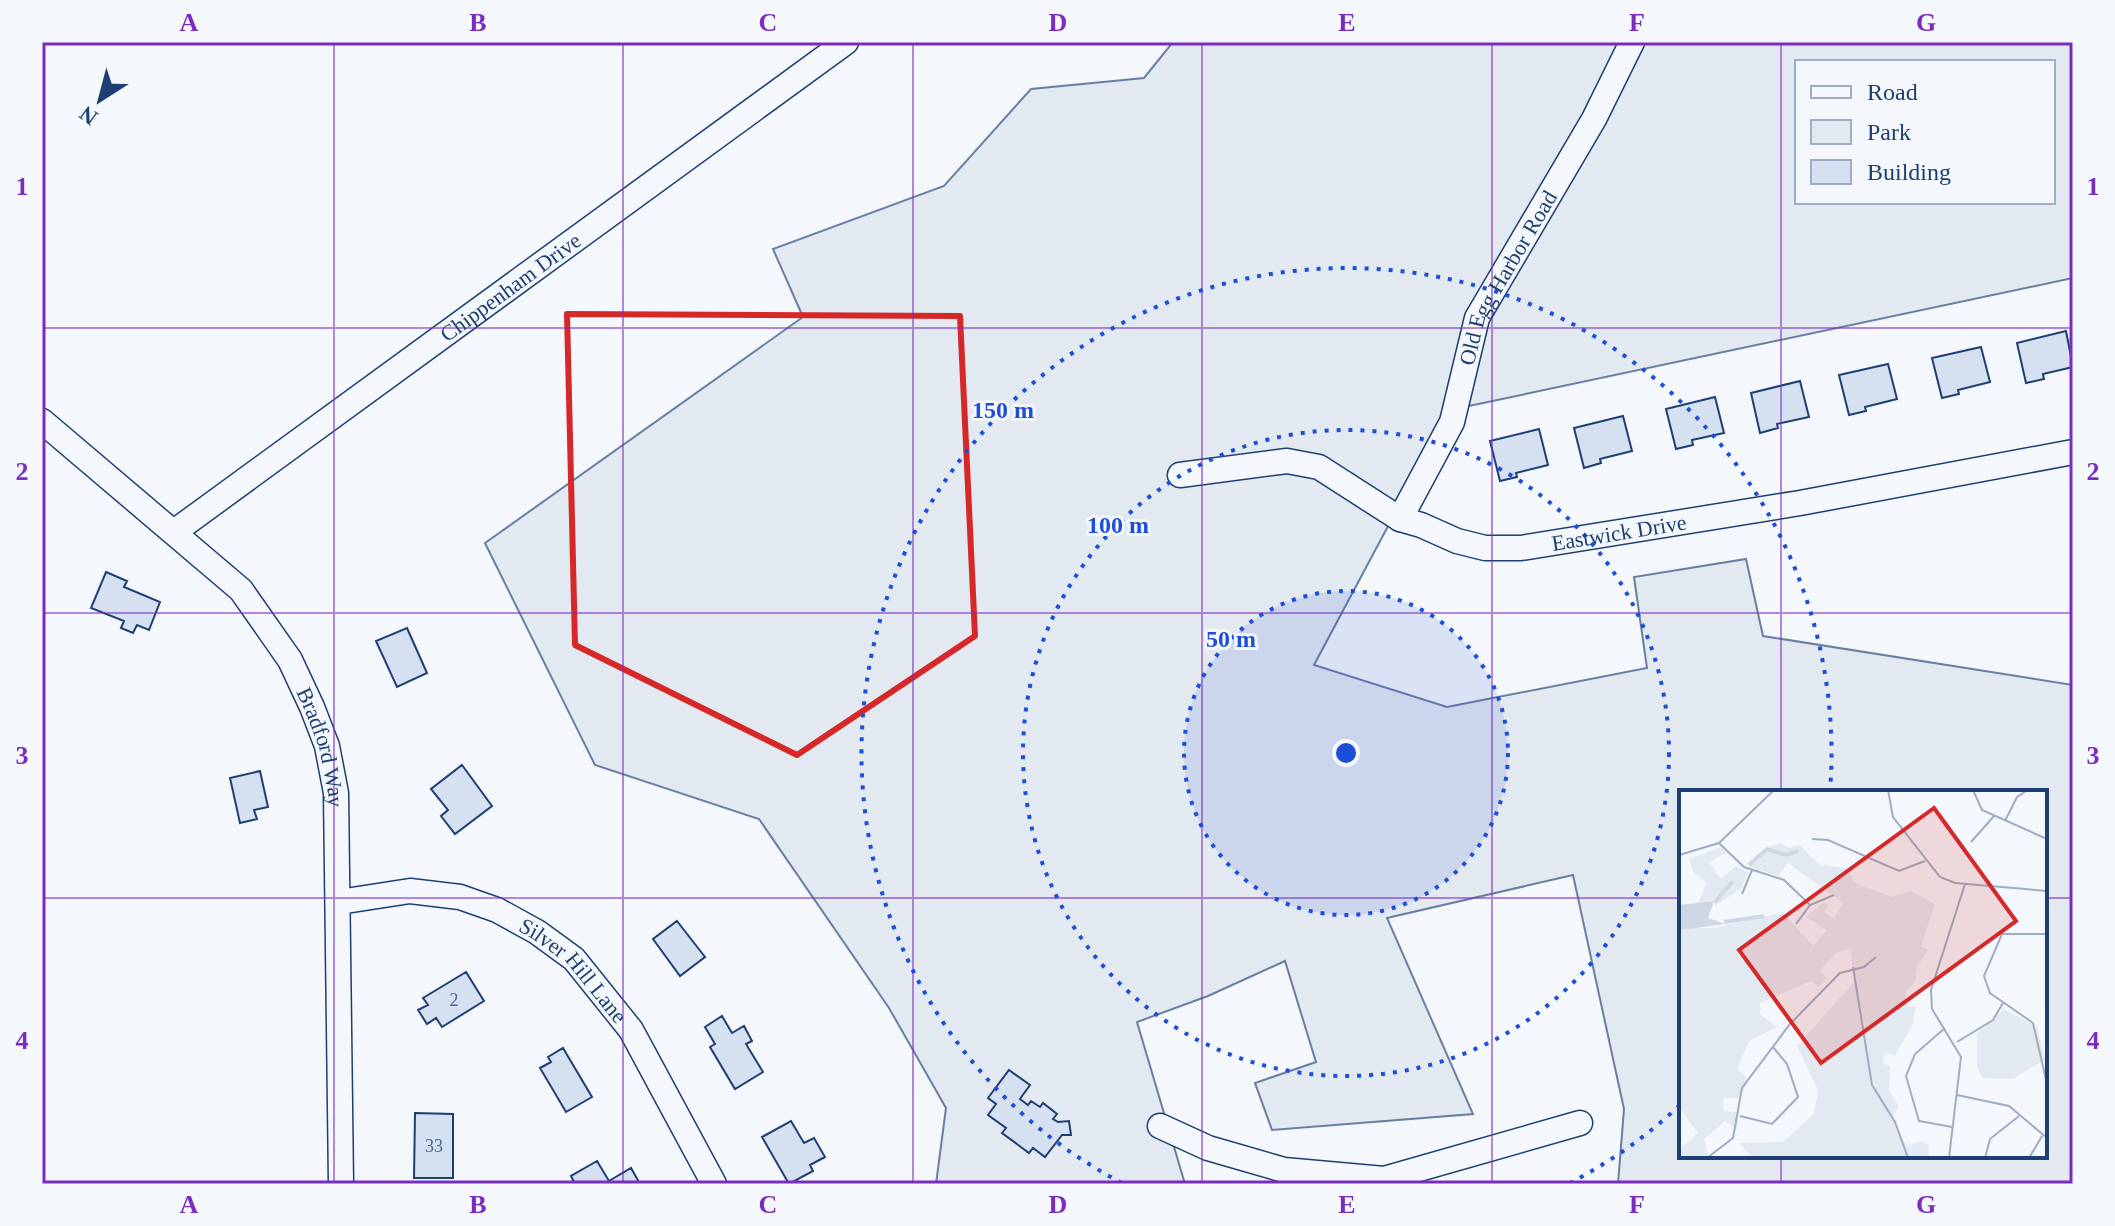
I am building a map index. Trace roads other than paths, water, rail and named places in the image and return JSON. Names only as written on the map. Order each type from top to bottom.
[{"type":"street","name":"Chippenham Drive","points":[[174,532],[846,42]]},
{"type":"street","name":"Old Egg Harbor Road","points":[[1400,519],[1452,422],[1477,318],[1594,119],[1632,42]]},
{"type":"street","name":"Bradford Way","points":[[42,421],[241,590],[290,660],[312,707],[327,746],[336,793],[341,1184]]},
{"type":"street","name":"Eastwick Drive","points":[[1180,475],[1287,461],[1319,467],[1400,519],[1457,541],[1485,548],[1521,548],[1800,503],[2073,452]]},
{"type":"street","name":"Silver Hill Lane","points":[[339,902],[410,891],[460,897],[497,910],[537,932],[574,959],[631,1030],[714,1184]]},
{"type":"street","points":[[1160,1126],[1208,1148],[1284,1170],[1385,1181],[1580,1123]]}]
